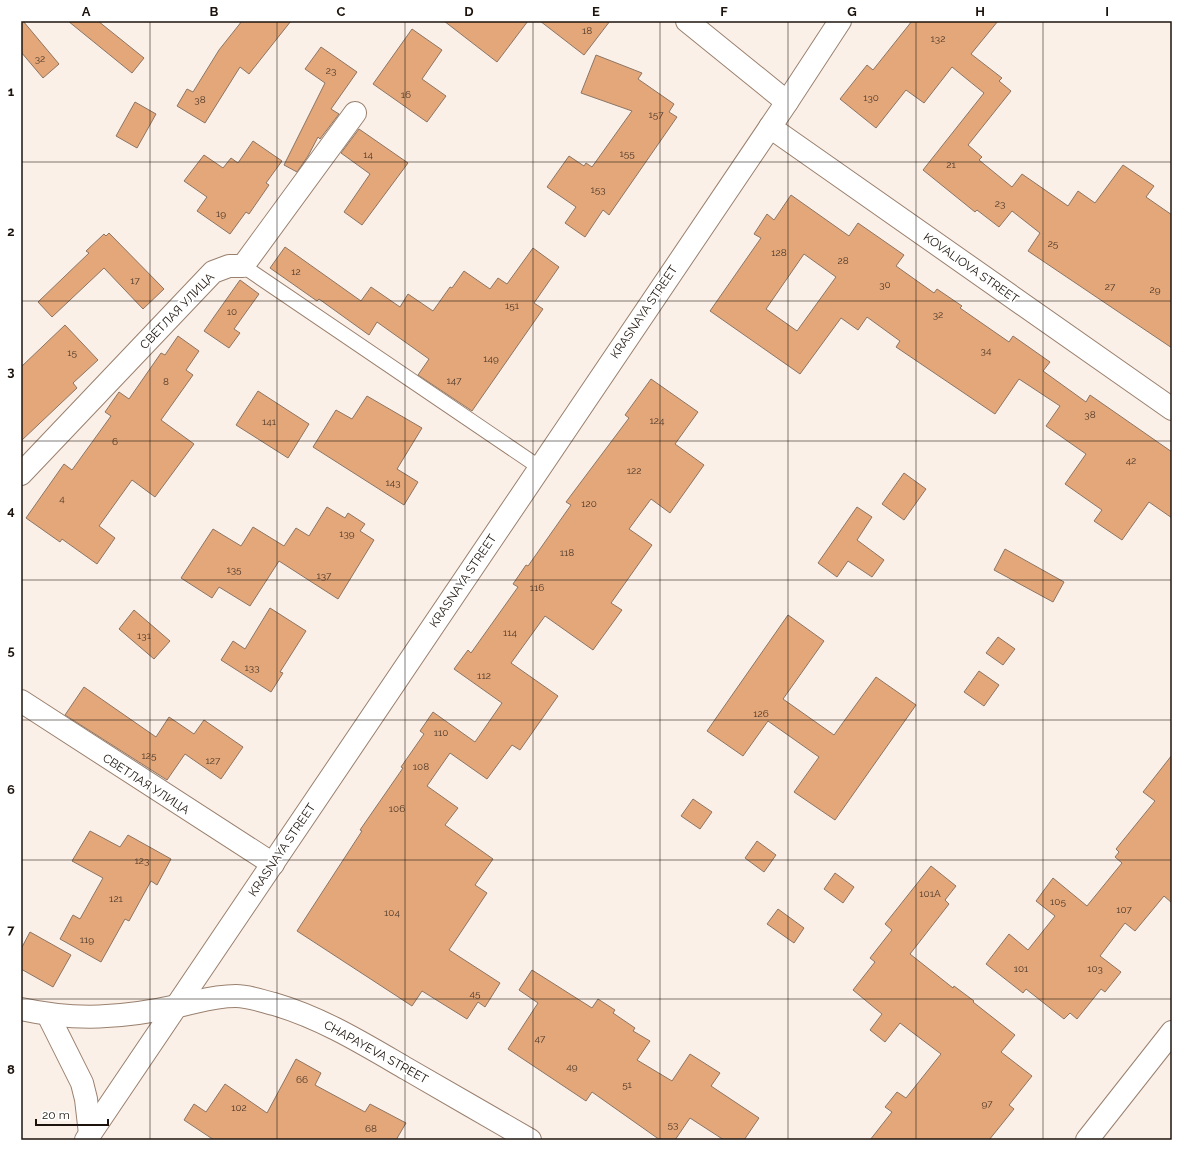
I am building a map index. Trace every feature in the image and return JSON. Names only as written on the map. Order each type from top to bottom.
[{"type":"street","points":[[687,21],[787,102]]},
{"type":"street","name":"KRASNAYA STREET","points":[[88,1137],[178,1006],[840,21]]},
{"type":"street","points":[[243,266],[355,113]]},
{"type":"street","name":"KOVALIOVA STREET","points":[[770,127],[1172,409]]},
{"type":"street","name":"СВЕТЛАЯ УЛИЦА","points":[[21,474],[213,272],[229,266],[243,266]]},
{"type":"street","name":"СВЕТЛАЯ УЛИЦА","points":[[21,701],[273,864]]},
{"type":"street","name":"CHAPAYEVA STREET","points":[[21,1009],[48,1015],[92,1018],[124,1015],[178,1006],[198,1000],[221,996],[252,998],[288,1008],[327,1024],[530,1140]]},
{"type":"street","points":[[48,1015],[82,1083],[86,1099],[88,1137]]},
{"type":"street","points":[[1087,1140],[1172,1032]]},
{"type":"lane","points":[[243,266],[540,467]]},
{"type":"building","points":[[21,21],[23,21],[59,64],[43,78],[21,52]]},
{"type":"building","points":[[68,21],[98,21],[144,58],[132,73]]},
{"type":"building","points":[[242,21],[291,21],[249,74],[240,67],[205,123],[177,106],[187,89],[193,92],[219,50]]},
{"type":"building","points":[[444,21],[528,21],[497,62]]},
{"type":"building","points":[[540,21],[610,21],[584,55]]},
{"type":"building","points":[[912,21],[998,21],[971,54],[1002,78],[999,81],[1011,91],[968,145],[982,157],[979,160],[1012,187],[1022,174],[1068,206],[1078,191],[1095,203],[1123,165],[1154,186],[1146,197],[1172,215],[1172,348],[1028,251],[1040,233],[1012,211],[999,227],[977,210],[975,212],[923,170],[984,93],[952,67],[924,103],[906,90],[876,128],[840,99],[867,65],[873,70]]},
{"type":"building","points":[[412,29],[442,50],[422,79],[446,96],[427,122],[373,84]]},
{"type":"building","points":[[321,47],[357,72],[331,109],[339,114],[320,139],[318,137],[308,156],[297,172],[284,165],[325,83],[305,69]]},
{"type":"building","points":[[596,55],[642,73],[638,79],[674,104],[669,112],[677,117],[609,215],[603,210],[585,237],[565,223],[576,207],[547,187],[569,156],[584,166],[586,163],[592,167],[632,111],[581,93]]},
{"type":"building","points":[[135,102],[156,114],[137,148],[116,136]]},
{"type":"building","points":[[359,129],[408,163],[362,225],[344,212],[370,174],[341,153]]},
{"type":"building","points":[[253,141],[282,161],[266,183],[269,185],[249,214],[246,212],[230,234],[197,211],[207,197],[184,181],[204,155],[223,168],[231,158],[238,163]]},
{"type":"building","points":[[791,195],[849,236],[858,223],[904,255],[896,266],[934,293],[937,289],[962,306],[960,308],[1009,342],[1013,336],[1050,362],[1043,371],[1086,402],[1090,395],[1172,452],[1172,518],[1149,502],[1122,540],[1094,521],[1102,510],[1065,484],[1086,454],[1046,426],[1060,406],[1019,379],[995,414],[896,347],[900,341],[867,317],[858,330],[841,318],[800,374],[710,311],[761,238],[754,234],[767,214],[774,220]],"holes":[[[804,254],[836,277],[797,331],[766,309]]]},
{"type":"building","points":[[109,233],[164,289],[143,309],[104,268],[52,317],[38,302],[89,253],[86,251],[104,234],[106,236]]},
{"type":"building","points":[[285,247],[361,301],[371,287],[400,307],[408,294],[433,311],[450,287],[452,288],[464,271],[490,289],[498,278],[507,284],[533,248],[559,267],[534,303],[543,309],[472,411],[418,375],[429,359],[377,322],[369,335],[319,299],[317,301],[270,268]]},
{"type":"building","points":[[240,280],[259,294],[234,329],[240,333],[229,348],[204,331]]},
{"type":"building","points":[[65,325],[98,360],[73,383],[77,388],[21,441],[21,367]]},
{"type":"building","points":[[178,336],[199,351],[186,370],[193,375],[161,420],[194,444],[155,497],[132,480],[99,526],[115,538],[97,564],[62,539],[60,542],[26,518],[64,464],[72,470],[111,416],[105,412],[119,392],[129,399],[161,353],[165,355]]},
{"type":"building","points":[[651,379],[698,412],[675,444],[704,465],[670,513],[651,499],[629,529],[652,545],[611,603],[622,610],[593,650],[545,616],[511,663],[558,696],[520,750],[512,745],[487,779],[450,753],[427,786],[458,808],[445,825],[493,859],[475,885],[487,893],[449,950],[500,983],[485,1007],[478,1002],[467,1019],[422,991],[412,1006],[297,931],[362,831],[360,830],[403,768],[401,767],[424,734],[420,731],[433,712],[475,742],[502,703],[454,669],[468,650],[471,653],[518,587],[513,584],[526,565],[528,566],[571,505],[566,502],[629,418],[625,415]]},
{"type":"building","points":[[258,391],[309,424],[288,458],[236,425]]},
{"type":"building","points":[[367,396],[422,428],[397,469],[418,482],[404,505],[313,447],[336,410],[352,419]]},
{"type":"building","points":[[904,473],[926,489],[904,520],[882,504]]},
{"type":"building","points":[[327,507],[345,518],[348,513],[365,524],[360,531],[374,540],[338,599],[279,561],[250,606],[219,587],[212,598],[181,578],[213,529],[241,546],[253,527],[284,546],[296,528],[309,536]]},
{"type":"building","points":[[857,507],[872,517],[857,540],[884,560],[872,577],[848,561],[837,577],[818,563]]},
{"type":"building","points":[[1005,549],[1064,582],[1053,602],[994,570]]},
{"type":"building","points":[[270,608],[306,631],[280,672],[283,673],[271,692],[221,660],[233,641],[245,649]]},
{"type":"building","points":[[134,610],[170,641],[154,659],[119,629]]},
{"type":"building","points":[[788,615],[824,641],[783,699],[834,735],[876,677],[916,705],[835,820],[794,792],[819,757],[768,721],[743,756],[707,731]]},
{"type":"building","points":[[998,637],[1015,649],[1003,665],[986,653]]},
{"type":"building","points":[[979,671],[999,685],[984,706],[964,692]]},
{"type":"building","points":[[84,687],[156,737],[169,717],[194,734],[204,720],[243,747],[221,779],[185,754],[167,780],[65,715]]},
{"type":"building","points":[[1172,755],[1172,903],[1164,896],[1135,931],[1125,923],[1100,956],[1121,972],[1105,992],[1101,989],[1077,1019],[1070,1013],[1064,1019],[1026,989],[1023,993],[986,964],[1009,934],[1028,950],[1055,916],[1036,901],[1053,878],[1087,906],[1122,863],[1115,857],[1119,852],[1116,849],[1155,801],[1143,792]]},
{"type":"building","points":[[693,799],[712,812],[700,829],[681,816]]},
{"type":"building","points":[[90,831],[120,847],[128,835],[171,859],[157,885],[151,881],[129,921],[125,919],[101,962],[60,939],[73,915],[80,919],[103,878],[72,861]]},
{"type":"building","points":[[757,841],[776,855],[764,872],[745,858]]},
{"type":"building","points":[[931,866],[956,886],[945,900],[949,904],[910,954],[953,988],[954,986],[974,1001],[973,1002],[1015,1035],[1001,1052],[1032,1076],[1009,1105],[1014,1109],[989,1140],[870,1140],[892,1112],[885,1107],[897,1092],[906,1098],[941,1054],[900,1023],[885,1042],[870,1030],[882,1014],[853,990],[875,962],[870,958],[892,930],[885,924]]},
{"type":"building","points":[[835,873],[854,887],[843,903],[824,889]]},
{"type":"building","points":[[778,909],[804,928],[794,943],[767,924]]},
{"type":"building","points":[[30,932],[71,955],[53,987],[21,969],[21,949]]},
{"type":"building","points":[[532,970],[592,1008],[598,999],[615,1010],[613,1013],[635,1028],[633,1031],[650,1041],[637,1060],[672,1081],[690,1054],[720,1073],[711,1086],[759,1118],[744,1140],[724,1140],[690,1118],[675,1140],[660,1140],[592,1092],[586,1101],[508,1049],[538,1003],[519,990]]},
{"type":"building","points":[[296,1059],[321,1073],[315,1085],[365,1112],[370,1104],[406,1123],[396,1140],[214,1140],[184,1120],[194,1104],[206,1112],[225,1084],[267,1113]]}]
